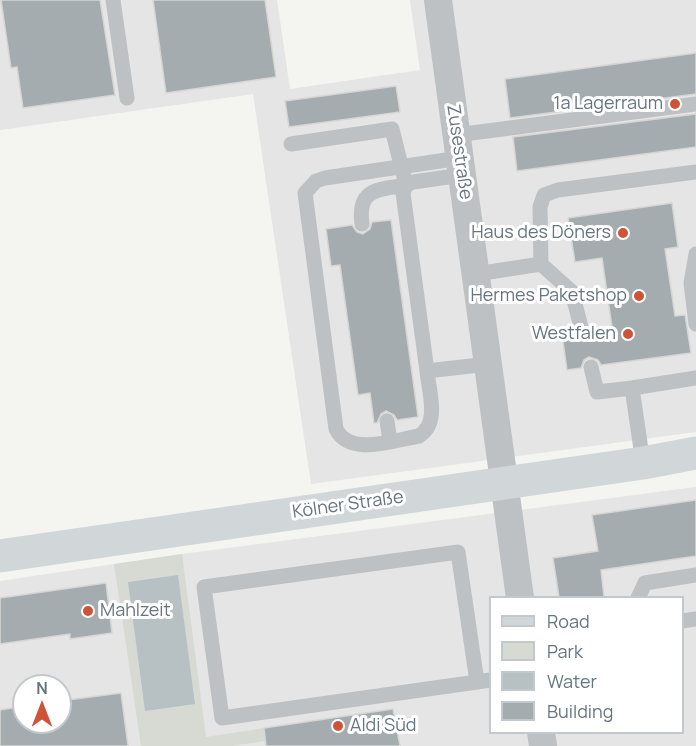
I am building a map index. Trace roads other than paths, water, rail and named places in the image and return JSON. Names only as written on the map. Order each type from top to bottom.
[{"type":"street","name":"Zusestraße","points":[[438,0],[520,596]]},
{"type":"street","name":"Kölner Straße","points":[[0,556],[643,463],[696,453]]},
{"type":"lane","points":[[113,0],[127,98]]},
{"type":"lane","points":[[291,144],[392,129],[403,166],[406,185],[403,192],[432,420],[427,431],[419,436],[390,441],[349,444],[343,441],[336,429],[304,199],[305,192],[311,185],[326,178],[403,166],[459,156],[696,104]]},
{"type":"lane","points":[[362,224],[360,210],[362,201],[367,196],[376,191],[406,185],[459,156]]},
{"type":"lane","points":[[582,331],[572,292],[541,264],[540,207],[544,195],[558,190],[696,172]]},
{"type":"lane","points":[[696,254],[691,283],[696,324]]},
{"type":"lane","points":[[476,274],[541,264]]},
{"type":"lane","points":[[427,371],[488,364]]},
{"type":"lane","points":[[591,367],[597,392],[696,378]]},
{"type":"lane","points":[[632,388],[643,463]]},
{"type":"lane","points":[[387,422],[390,441]]},
{"type":"lane","points":[[458,552],[484,681],[222,718],[204,587],[458,552]]},
{"type":"lane","points":[[638,596],[645,583],[696,575]]},
{"type":"water","points":[[178,575],[195,704],[145,711],[128,582]]},
{"type":"place","name":"1a Lagerraum","points":[[675,104]]},
{"type":"place","name":"Haus des Döners","points":[[623,233]]},
{"type":"place","name":"Hermes Paketshop","points":[[639,296]]},
{"type":"place","name":"Westfalen","points":[[628,334]]},
{"type":"place","name":"Mahlzeit","points":[[88,611]]},
{"type":"place","name":"Aldi Süd","points":[[338,726]]}]
